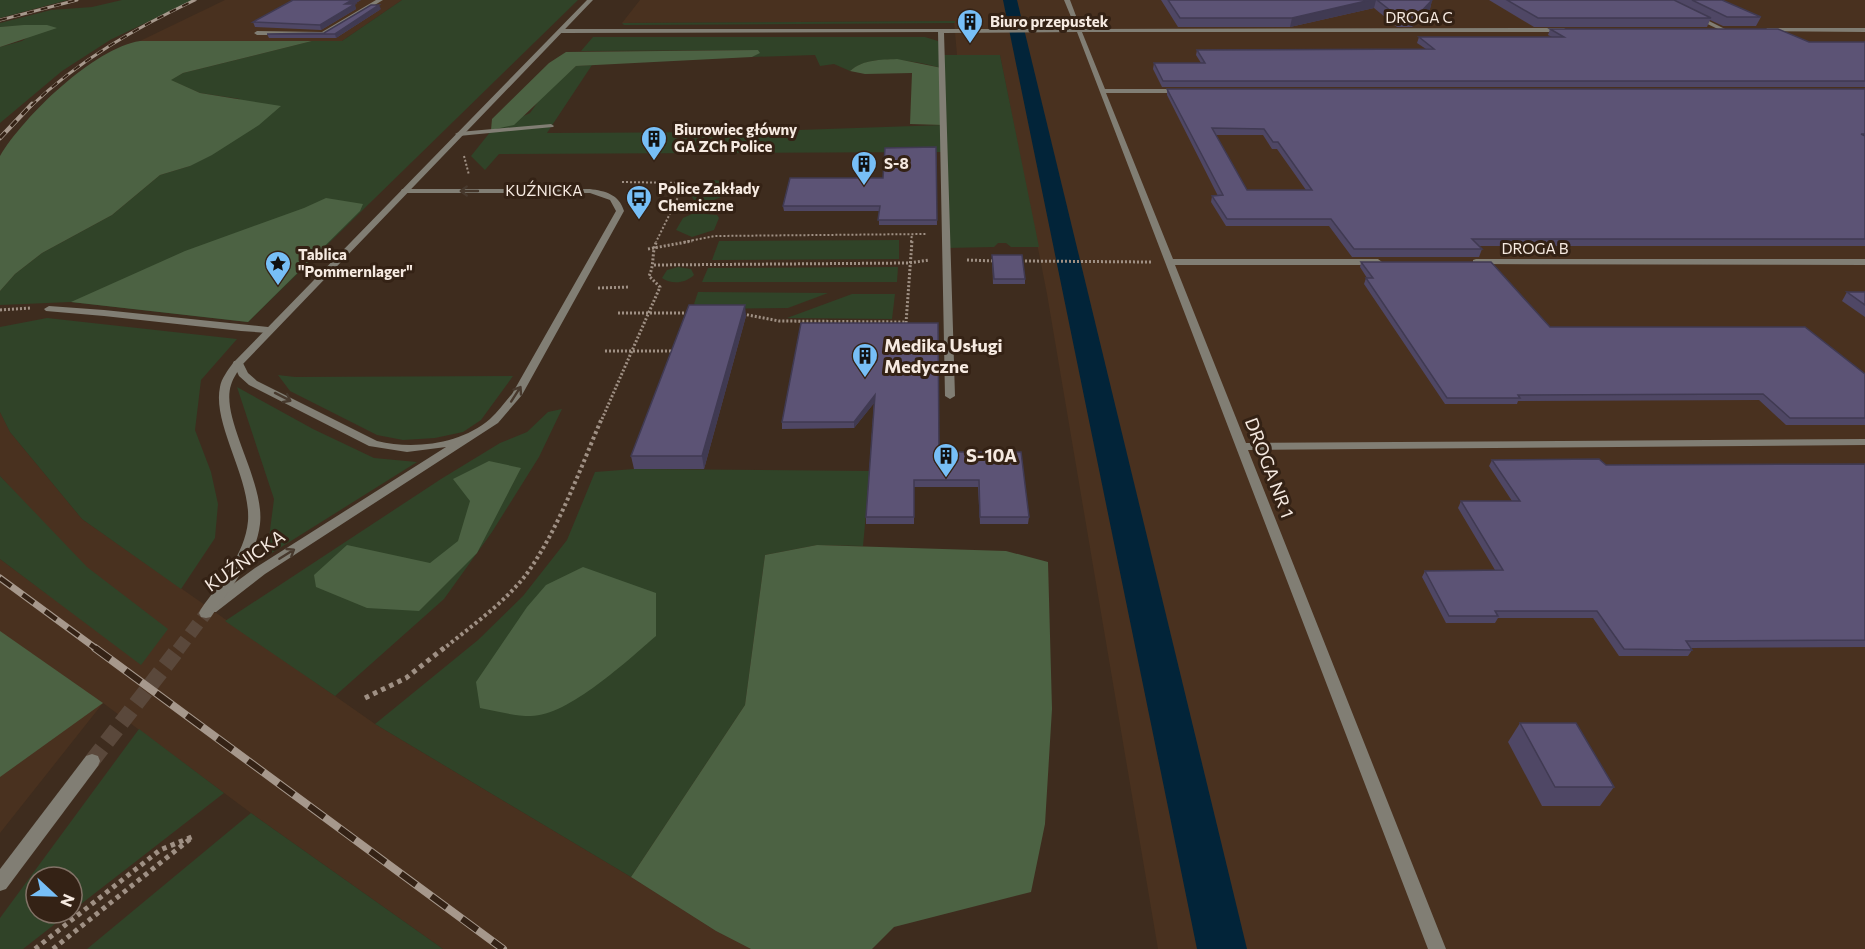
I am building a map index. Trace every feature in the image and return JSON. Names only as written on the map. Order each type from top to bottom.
[{"type":"street","points":[[257,33],[323,34],[380,0]]},
{"type":"street","name":"KUŹNICKA","points":[[405,191],[582,190],[610,196],[619,204],[620,211],[517,395],[494,421],[260,571],[206,613],[245,555],[254,520],[251,485],[227,415],[225,389],[238,363],[590,0]]},
{"type":"street","name":"DROGA NR 1","points":[[1067,0],[1437,949]]},
{"type":"street","points":[[1693,15],[1724,30]]},
{"type":"street","name":"DROGA C","points":[[561,31],[1569,30]]},
{"type":"street","points":[[1712,30],[1736,30]]},
{"type":"street","points":[[1759,30],[1865,30]]},
{"type":"street","points":[[941,31],[950,396]]},
{"type":"street","points":[[1103,91],[1186,91]]},
{"type":"street","points":[[459,134],[551,126]]},
{"type":"street","points":[[1170,262],[1386,262]]},
{"type":"street","name":"DROGA B","points":[[1469,262],[1865,262]]},
{"type":"street","points":[[49,309],[115,313],[188,324],[268,330]]},
{"type":"street","name":"KUŹNICKA","points":[[238,363],[243,374],[253,382],[382,446],[423,447],[475,435]]},
{"type":"street","points":[[1241,447],[1865,442]]},
{"type":"street","points":[[0,883],[92,761]]},
{"type":"path","points":[[365,698],[406,678],[485,616],[527,573],[558,519],[660,287],[649,276],[654,265],[653,249],[685,183],[638,182]]},
{"type":"path","points":[[906,329],[912,234]]},
{"type":"path","points":[[648,249],[715,236],[946,234]]},
{"type":"path","points":[[654,265],[1000,261]]},
{"type":"path","points":[[1010,261],[1170,262]]},
{"type":"path","points":[[575,290],[630,287]]},
{"type":"path","points":[[0,310],[49,309]]},
{"type":"path","points":[[618,313],[695,314]]},
{"type":"path","points":[[741,314],[752,314],[779,321],[906,322]]},
{"type":"path","points":[[605,351],[678,351]]},
{"type":"path","points":[[34,949],[160,850],[194,836],[52,949]]},
{"type":"shaded area","points":[[225,0],[402,0],[342,41],[140,41]]},
{"type":"shaded area","points":[[640,0],[1865,0],[1865,949],[1158,949],[1047,294],[1000,55],[957,55],[954,21],[622,23]]},
{"type":"shaded area","points":[[0,412],[10,432],[82,519],[375,724],[631,877],[716,931],[751,949],[443,949],[251,813],[103,703],[0,833],[0,559],[47,594],[40,520],[0,476]]},
{"type":"green space","points":[[0,0],[68,0],[0,18]]},
{"type":"green space","points":[[122,0],[193,0],[110,40],[62,71],[0,123],[0,47],[22,41],[46,25],[0,27],[0,23],[51,10],[92,7]]},
{"type":"green space","points":[[402,0],[578,0],[248,322],[71,302],[0,305],[0,291],[15,274],[42,253],[112,215],[160,175],[190,166],[240,99],[200,93],[170,80],[183,73],[312,41],[342,41]]},
{"type":"green space","points":[[955,21],[955,23],[624,25],[622,23]]},
{"type":"green space","points":[[47,25],[57,28],[0,47],[0,27]]},
{"type":"green space","points":[[593,37],[925,37],[941,42],[942,55],[1000,55],[1039,247],[1011,247],[1006,243],[998,243],[994,247],[946,248],[944,152],[499,154],[485,170],[471,156],[491,131],[530,113],[542,96],[576,66],[592,65],[547,133],[744,132],[943,125],[942,68],[932,65],[882,60],[859,65],[850,71],[834,64],[820,66],[815,55],[752,57],[759,53],[758,50],[581,51]]},
{"type":"green space","points":[[140,41],[312,41],[183,73],[171,80],[200,93],[281,106],[259,125],[212,155],[190,166],[160,175],[112,215],[42,253],[15,274],[0,291],[0,156],[26,122],[62,86],[102,56],[122,46]]},
{"type":"green space","points":[[758,50],[760,53],[752,57],[576,66],[514,125],[491,130],[492,119],[549,63],[566,52]]},
{"type":"green space","points":[[897,59],[942,68],[943,125],[910,124],[912,73],[865,74],[850,71],[867,62]]},
{"type":"green space","points":[[714,180],[727,182],[730,185],[727,195],[711,201],[694,200],[692,197],[698,185]]},
{"type":"green space","points":[[326,198],[363,204],[360,211],[248,322],[71,302],[185,251]]},
{"type":"green space","points":[[694,213],[717,215],[719,218],[714,230],[692,237],[676,230],[683,218]]},
{"type":"green space","points":[[899,240],[899,259],[712,260],[719,241]]},
{"type":"green space","points":[[678,267],[691,269],[694,275],[679,282],[670,282],[662,278],[667,270]]},
{"type":"green space","points":[[898,267],[897,282],[702,282],[708,268]]},
{"type":"green space","points":[[698,292],[828,293],[788,308],[703,309],[694,304]]},
{"type":"green space","points":[[852,294],[895,294],[892,319],[787,318]]},
{"type":"green space","points":[[47,318],[237,339],[201,380],[195,430],[211,472],[218,504],[215,538],[181,589],[82,519],[10,432],[0,412],[0,327]]},
{"type":"green space","points":[[278,375],[295,377],[513,376],[481,420],[463,432],[435,438],[403,440],[377,435],[290,391]]},
{"type":"green space","points":[[237,387],[313,429],[374,458],[417,462],[259,561],[269,538],[274,499]]},
{"type":"green space","points":[[562,409],[539,457],[492,532],[444,599],[335,696],[225,621],[441,479],[500,443],[527,432],[548,412]]},
{"type":"green space","points":[[489,461],[521,468],[477,553],[419,611],[367,608],[316,587],[314,575],[347,545],[430,563],[458,541],[470,501],[453,479]]},
{"type":"green space","points":[[634,469],[870,471],[863,546],[817,545],[765,555],[745,705],[631,877],[375,724],[478,640],[523,596],[567,540],[595,472]]},
{"type":"green space","points":[[0,476],[87,567],[168,629],[141,665],[0,559]]},
{"type":"green space","points":[[817,545],[1006,551],[1048,562],[1052,709],[1045,824],[1031,892],[894,927],[872,949],[751,949],[716,931],[631,877],[745,705],[765,555]]},
{"type":"green space","points":[[583,567],[656,593],[656,636],[597,685],[562,707],[546,714],[531,716],[480,708],[476,682],[527,607],[546,585]]},
{"type":"green space","points":[[0,631],[103,703],[0,777]]},
{"type":"green space","points":[[139,729],[224,793],[84,902],[84,865],[39,865]]},
{"type":"green space","points":[[251,813],[443,949],[87,949]]},
{"type":"green space","points":[[24,885],[24,925],[54,925],[23,949],[0,949],[0,918]]},
{"type":"building","points":[[293,0],[352,0],[345,4],[355,4],[320,25],[253,22]]},
{"type":"building","points":[[1168,0],[1370,0],[1292,18],[1180,18]]},
{"type":"building","points":[[1377,0],[1432,0],[1415,18],[1400,18]]},
{"type":"building","points":[[1507,0],[1674,0],[1711,18],[1538,18]]},
{"type":"building","points":[[1692,0],[1722,0],[1761,17],[1727,17]]},
{"type":"building","points":[[371,5],[379,5],[335,34],[267,34],[324,33]]},
{"type":"building","points":[[1550,29],[1778,29],[1809,42],[1865,42],[1865,81],[1163,81],[1154,63],[1205,63],[1197,50],[1434,49],[1419,37],[1564,37]]},
{"type":"building","points":[[1167,89],[1865,89],[1865,134],[1861,134],[1865,136],[1865,239],[1472,239],[1482,249],[1354,249],[1331,219],[1227,219],[1212,196],[1223,195]],"holes":[[[1212,128],[1264,129],[1273,142],[1278,142],[1312,190],[1247,190]]]},
{"type":"building","name":"S-8","points":[[936,147],[937,220],[878,220],[880,206],[783,206],[790,178],[883,178],[885,148]]},
{"type":"building","points":[[992,255],[1022,255],[1025,279],[994,279]]},
{"type":"building","points":[[1361,262],[1491,262],[1550,327],[1805,327],[1865,374],[1865,418],[1790,418],[1763,394],[1518,395],[1520,398],[1447,398],[1366,278],[1373,278]]},
{"type":"building","points":[[1847,292],[1865,292],[1865,305]]},
{"type":"building","points":[[689,305],[745,305],[702,456],[631,456]]},
{"type":"building","points":[[801,323],[938,323],[939,452],[1021,452],[1029,517],[980,517],[979,480],[914,480],[914,517],[866,517],[875,395],[854,422],[782,422]]},
{"type":"building","points":[[1599,459],[1606,465],[1865,464],[1865,640],[1686,641],[1692,650],[1624,649],[1597,611],[1495,611],[1498,616],[1449,616],[1425,571],[1503,570],[1461,501],[1520,501],[1492,460]]},
{"type":"building","points":[[1520,723],[1576,723],[1614,787],[1555,787]]},
{"type":"waterway","points":[[1010,0],[1222,949]]},
{"type":"tunnel","points":[[178,650],[206,613]]},
{"type":"tunnel","points":[[92,761],[179,648]]},
{"type":"railway","points":[[0,20],[77,0]]},
{"type":"railway","points":[[31,106],[49,89],[109,46],[195,0]]},
{"type":"railway","points":[[0,138],[32,104]]},
{"type":"railway","points":[[0,578],[98,650]]},
{"type":"railway","points":[[95,648],[503,949]]},
{"type":"place","name":"Biuro przepustek","points":[[970,45]]},
{"type":"place","name":"Biurowiec główny GA ZCh Police","points":[[654,162]]},
{"type":"place","name":"S-8","points":[[864,187]]},
{"type":"place","name":"Police Zakłady Chemiczne","points":[[639,221]]},
{"type":"place","name":"Tablica \"Pommernlager\"","points":[[278,287]]},
{"type":"place","name":"Medika Usługi Medyczne","points":[[865,379]]},
{"type":"place","name":"S-10A","points":[[946,479]]}]
